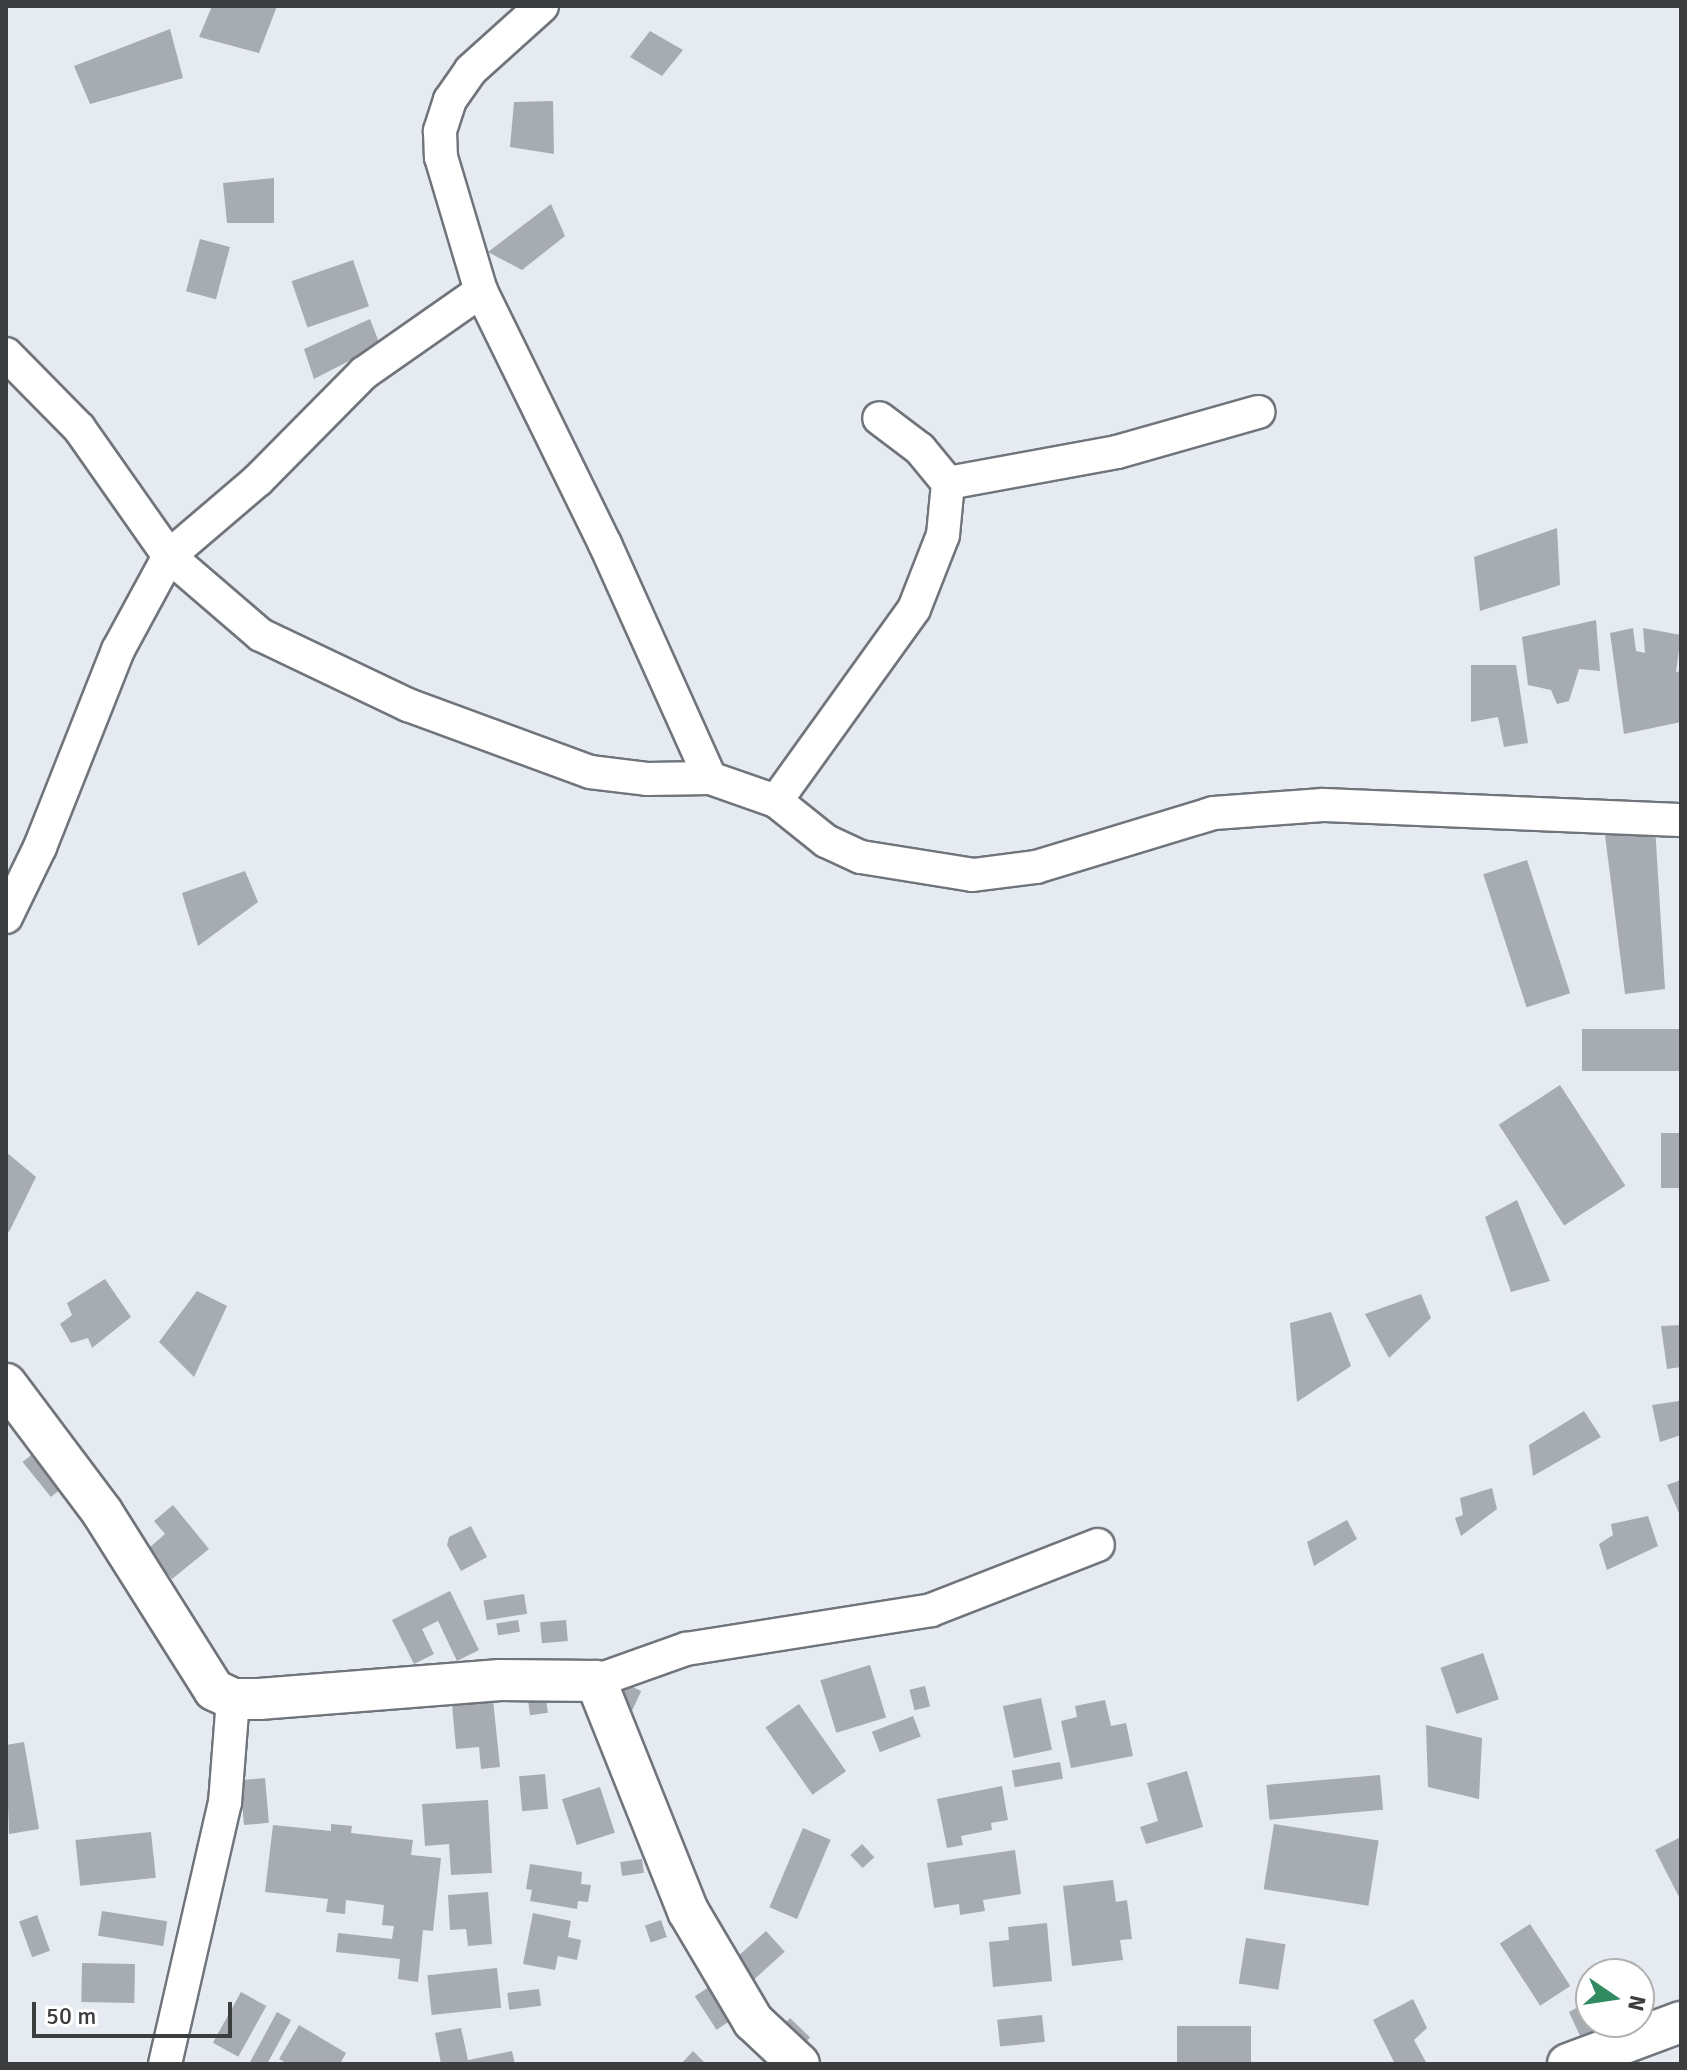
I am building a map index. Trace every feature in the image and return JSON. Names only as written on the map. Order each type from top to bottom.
[{"type":"street","points":[[542,6],[471,70],[450,100],[440,131],[452,202],[481,291],[617,569],[710,778]]},
{"type":"street","points":[[6,917],[40,847],[118,650],[169,556],[258,480],[364,373],[481,291]]},
{"type":"street","points":[[6,354],[79,428],[169,556],[261,635],[408,705],[590,772],[647,779],[710,778],[776,801],[826,841],[861,857],[909,869],[973,875],[1036,867],[1214,813],[1323,805],[1681,820]]},
{"type":"street","points":[[948,483],[1117,452],[1258,412]]},
{"type":"street","points":[[776,801],[914,609],[943,535],[948,483],[920,449],[879,418]]},
{"type":"street","points":[[6,1384],[102,1512],[197,1669],[214,1690],[233,1699],[500,1680],[596,1681],[686,1649],[931,1610],[1098,1545]]},
{"type":"street","points":[[596,1681],[688,1911],[753,2021],[799,2064]]},
{"type":"street","points":[[165,2064],[225,1803],[233,1699]]},
{"type":"street","points":[[1568,2064],[1681,2022]]},
{"type":"building","points":[[212,6],[277,6],[259,53],[199,37]]},
{"type":"building","points":[[170,29],[183,78],[90,104],[74,66]]},
{"type":"building","points":[[650,31],[683,50],[662,76],[630,57]]},
{"type":"building","points":[[553,101],[554,154],[510,147],[514,102]]},
{"type":"building","points":[[274,178],[274,223],[227,223],[223,183]]},
{"type":"building","points":[[551,204],[565,236],[522,270],[488,252]]},
{"type":"building","points":[[200,239],[230,247],[216,299],[186,291]]},
{"type":"building","points":[[353,260],[369,306],[307,327],[292,281]]},
{"type":"building","points":[[370,319],[380,345],[314,379],[304,349]]},
{"type":"building","points":[[1557,528],[1560,585],[1480,611],[1474,557]]},
{"type":"building","points":[[1596,620],[1600,671],[1579,669],[1569,701],[1557,704],[1551,690],[1528,685],[1522,637]]},
{"type":"building","points":[[1633,628],[1636,651],[1645,653],[1643,628],[1681,635],[1676,672],[1681,671],[1681,722],[1624,734],[1610,633]]},
{"type":"building","points":[[1471,665],[1516,665],[1528,743],[1504,747],[1498,717],[1471,722]]},
{"type":"building","points":[[1655,826],[1665,989],[1625,994],[1604,827]]},
{"type":"building","points":[[1527,860],[1570,993],[1527,1007],[1483,874]]},
{"type":"building","points":[[245,871],[258,902],[198,946],[182,893]]},
{"type":"building","points":[[1582,1029],[1681,1029],[1681,1071],[1582,1071]]},
{"type":"building","points":[[1560,1085],[1625,1186],[1564,1225],[1499,1125]]},
{"type":"building","points":[[1661,1133],[1681,1133],[1681,1188],[1661,1188]]},
{"type":"building","points":[[6,1152],[36,1177],[9,1232],[6,1230]]},
{"type":"building","points":[[1517,1200],[1550,1281],[1511,1292],[1485,1217]]},
{"type":"building","points":[[105,1279],[131,1317],[92,1348],[88,1338],[71,1343],[60,1324],[72,1315],[67,1303]]},
{"type":"building","points":[[197,1291],[227,1306],[194,1377],[159,1342]]},
{"type":"building","points":[[1421,1294],[1431,1318],[1389,1358],[1365,1314]]},
{"type":"building","points":[[1331,1312],[1351,1366],[1297,1402],[1290,1323]]},
{"type":"building","points":[[1681,1325],[1681,1367],[1667,1369],[1661,1326]]},
{"type":"building","points":[[1679,1401],[1681,1435],[1660,1442],[1652,1405]]},
{"type":"building","points":[[1584,1411],[1601,1437],[1533,1476],[1529,1445]]},
{"type":"building","points":[[35,1452],[63,1487],[51,1497],[23,1462]]},
{"type":"building","points":[[1681,1480],[1681,1518],[1667,1485]]},
{"type":"building","points":[[1492,1488],[1497,1509],[1461,1536],[1455,1518],[1463,1515],[1460,1498]]},
{"type":"building","points":[[173,1505],[209,1549],[172,1579],[148,1549],[165,1534],[154,1521]]},
{"type":"building","points":[[1648,1516],[1658,1546],[1607,1570],[1599,1544],[1613,1535],[1611,1524]]},
{"type":"building","points":[[1347,1520],[1357,1539],[1314,1566],[1307,1542]]},
{"type":"building","points":[[471,1526],[487,1557],[461,1571],[447,1545],[449,1537]]},
{"type":"building","points":[[450,1591],[479,1650],[457,1661],[438,1621],[422,1629],[434,1654],[414,1664],[392,1620]]},
{"type":"building","points":[[524,1594],[527,1614],[487,1620],[484,1600]]},
{"type":"building","points":[[518,1620],[520,1632],[498,1635],[496,1623]]},
{"type":"building","points":[[566,1620],[568,1641],[542,1643],[540,1622]]},
{"type":"building","points":[[1483,1653],[1499,1699],[1456,1714],[1440,1668]]},
{"type":"building","points":[[870,1665],[886,1718],[836,1733],[820,1680]]},
{"type":"building","points":[[624,1683],[641,1691],[627,1721],[610,1713]]},
{"type":"building","points":[[925,1686],[930,1706],[915,1710],[909,1690]]},
{"type":"building","points":[[545,1692],[548,1713],[530,1715],[527,1695]]},
{"type":"building","points":[[1041,1698],[1052,1750],[1014,1758],[1003,1706]]},
{"type":"building","points":[[493,1700],[500,1767],[481,1769],[479,1747],[456,1749],[452,1704]]},
{"type":"building","points":[[1105,1700],[1111,1726],[1126,1723],[1133,1756],[1071,1768],[1061,1721],[1077,1717],[1075,1706]]},
{"type":"building","points":[[799,1704],[846,1771],[812,1795],[765,1728]]},
{"type":"building","points":[[913,1716],[921,1737],[880,1752],[872,1732]]},
{"type":"building","points":[[1426,1725],[1482,1738],[1479,1799],[1428,1787]]},
{"type":"building","points":[[24,1742],[39,1829],[9,1834],[6,1745]]},
{"type":"building","points":[[1060,1762],[1063,1779],[1015,1787],[1012,1771]]},
{"type":"building","points":[[1187,1771],[1203,1827],[1146,1844],[1140,1827],[1158,1821],[1147,1783]]},
{"type":"building","points":[[545,1774],[548,1809],[522,1811],[519,1776]]},
{"type":"building","points":[[1380,1775],[1383,1810],[1269,1820],[1266,1785]]},
{"type":"building","points":[[265,1778],[269,1823],[244,1825],[240,1780]]},
{"type":"building","points":[[1002,1786],[1008,1820],[991,1823],[992,1830],[961,1836],[963,1845],[947,1848],[937,1799]]},
{"type":"building","points":[[600,1787],[615,1833],[577,1845],[562,1799]]},
{"type":"building","points":[[488,1800],[492,1873],[451,1875],[449,1844],[425,1846],[422,1804]]},
{"type":"building","points":[[331,1824],[352,1826],[351,1833],[413,1840],[411,1855],[441,1858],[433,1931],[423,1930],[418,1982],[398,1979],[400,1959],[336,1952],[338,1933],[392,1939],[394,1926],[382,1925],[384,1905],[346,1900],[345,1914],[326,1912],[328,1899],[265,1892],[273,1825],[331,1831]]},
{"type":"building","points":[[1274,1824],[1379,1841],[1368,1906],[1264,1889]]},
{"type":"building","points":[[803,1828],[831,1840],[797,1919],[769,1907]]},
{"type":"building","points":[[151,1832],[156,1878],[80,1886],[75,1840]]},
{"type":"building","points":[[1681,1837],[1681,1896],[1679,1897],[1655,1850]]},
{"type":"building","points":[[862,1844],[874,1857],[863,1868],[850,1855]]},
{"type":"building","points":[[1015,1850],[1021,1894],[983,1900],[985,1911],[960,1915],[959,1904],[934,1908],[927,1863]]},
{"type":"building","points":[[642,1859],[644,1873],[622,1876],[620,1862]]},
{"type":"building","points":[[530,1864],[582,1872],[581,1884],[591,1885],[588,1902],[578,1901],[577,1909],[530,1901],[532,1890],[526,1889]]},
{"type":"building","points":[[1113,1880],[1116,1902],[1127,1900],[1132,1939],[1120,1940],[1123,1960],[1072,1966],[1063,1886]]},
{"type":"building","points":[[488,1892],[492,1944],[468,1946],[466,1929],[450,1930],[448,1895]]},
{"type":"building","points":[[102,1911],[167,1921],[163,1946],[98,1936]]},
{"type":"building","points":[[533,1913],[571,1921],[568,1937],[581,1940],[577,1960],[558,1956],[555,1970],[523,1964]]},
{"type":"building","points":[[37,1915],[50,1951],[32,1957],[19,1921]]},
{"type":"building","points":[[661,1920],[667,1937],[651,1943],[645,1926]]},
{"type":"building","points":[[1047,1923],[1052,1981],[993,1987],[989,1942],[1009,1940],[1008,1927]]},
{"type":"building","points":[[1530,1924],[1570,1986],[1540,2006],[1500,1944]]},
{"type":"building","points":[[766,1931],[785,1952],[745,1988],[726,1967]]},
{"type":"building","points":[[1246,1938],[1286,1944],[1278,1990],[1239,1983]]},
{"type":"building","points":[[82,1963],[135,1964],[134,2003],[81,2002]]},
{"type":"building","points":[[497,1968],[501,2008],[432,2015],[427,1975]]},
{"type":"building","points":[[709,1987],[731,2021],[717,2030],[695,1996]]},
{"type":"building","points":[[539,1989],[541,2006],[509,2010],[507,1993]]},
{"type":"building","points":[[241,1992],[266,2006],[238,2057],[213,2043]]},
{"type":"building","points":[[1413,1999],[1427,2028],[1414,2040],[1427,2064],[1395,2064],[1373,2020]]},
{"type":"building","points":[[1575,2009],[1575,2025],[1569,2012]]},
{"type":"building","points":[[277,2012],[291,2020],[267,2064],[249,2064]]},
{"type":"building","points":[[1042,2015],[1045,2042],[1000,2047],[997,2020]]},
{"type":"building","points":[[790,2018],[810,2037],[799,2049],[779,2030]]},
{"type":"building","points":[[299,2025],[346,2053],[340,2064],[288,2064],[279,2059]]},
{"type":"building","points":[[1177,2026],[1251,2026],[1251,2064],[1177,2064]]},
{"type":"building","points":[[461,2028],[468,2060],[512,2051],[515,2064],[441,2064],[435,2033]]},
{"type":"building","points":[[693,2051],[706,2064],[681,2064]]}]
